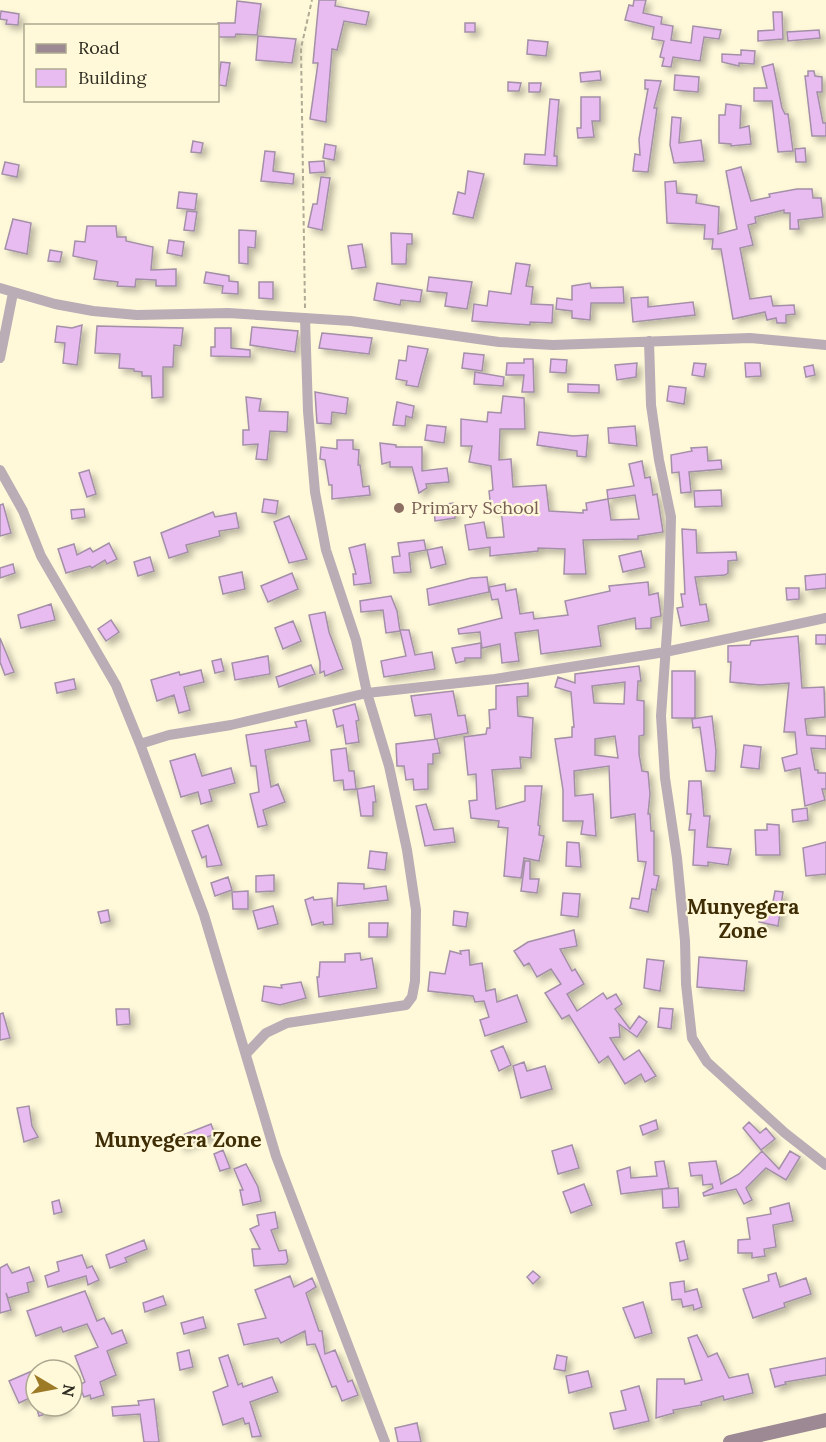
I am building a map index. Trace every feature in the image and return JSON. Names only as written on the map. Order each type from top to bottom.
[{"type":"main road","points":[[730,1442],[826,1420]]},
{"type":"street","points":[[0,288],[84,309],[137,315],[228,313],[351,321],[499,342],[552,345],[750,338],[826,345]]},
{"type":"street","points":[[0,358],[13,293]]},
{"type":"street","points":[[246,1054],[266,1033],[287,1023],[394,1009],[406,1005],[412,997],[415,981],[416,910],[389,766],[367,693],[356,640],[326,550],[315,492],[308,411],[305,318]]},
{"type":"street","points":[[649,341],[651,405],[671,517],[669,604],[661,705],[665,778],[677,858],[692,1038],[707,1062],[785,1133],[826,1165]]},
{"type":"street","points":[[0,471],[23,511],[41,556],[116,685],[140,744],[204,915],[276,1156],[385,1442]]},
{"type":"street","points":[[140,744],[169,735],[241,723],[367,693],[495,679],[664,652],[826,618]]},
{"type":"path","points":[[305,318],[300,48],[312,0]]},
{"type":"building","points":[[319,0],[336,0],[335,6],[369,12],[366,25],[344,21],[337,50],[332,49],[326,122],[310,119],[318,63],[313,63]]},
{"type":"building","points":[[634,0],[646,0],[643,13],[662,17],[661,24],[673,26],[671,40],[691,43],[693,26],[721,30],[719,39],[704,37],[700,61],[673,57],[671,67],[662,66],[664,58],[660,57],[664,41],[652,39],[654,27],[625,20],[629,5],[633,6]]},
{"type":"building","points":[[237,1],[261,4],[257,35],[236,34],[235,37],[219,37],[218,23],[235,23]]},
{"type":"building","points":[[1,11],[19,14],[18,25],[6,24],[7,20],[0,19]]},
{"type":"building","points":[[773,12],[782,12],[783,39],[758,41],[758,31],[774,30]]},
{"type":"building","points":[[465,23],[475,23],[475,32],[465,32]]},
{"type":"building","points":[[819,30],[820,38],[788,41],[787,32]]},
{"type":"building","points":[[258,36],[296,39],[292,63],[256,60]]},
{"type":"building","points":[[528,40],[548,42],[546,56],[527,54]]},
{"type":"building","points":[[741,50],[755,51],[754,64],[739,63],[739,66],[722,62],[722,54],[741,55]]},
{"type":"building","points":[[221,62],[230,63],[226,86],[219,85]]},
{"type":"building","points":[[773,64],[782,108],[785,114],[788,114],[793,151],[778,152],[772,101],[754,101],[754,88],[767,88],[762,67]]},
{"type":"building","points":[[600,71],[601,80],[581,82],[580,73]]},
{"type":"building","points":[[808,71],[814,71],[815,76],[822,77],[822,92],[817,92],[823,123],[826,123],[826,136],[812,136],[805,76],[808,76]]},
{"type":"building","points":[[675,75],[699,77],[698,92],[674,90]]},
{"type":"building","points":[[645,80],[661,81],[654,108],[657,108],[648,172],[633,171],[635,154],[640,155],[639,139],[648,89],[645,89]]},
{"type":"building","points":[[508,82],[521,83],[519,91],[508,91]]},
{"type":"building","points":[[529,83],[541,83],[540,92],[529,92]]},
{"type":"building","points":[[581,97],[600,97],[600,121],[592,121],[594,137],[578,138],[577,128],[581,128]]},
{"type":"building","points":[[550,99],[559,100],[554,156],[557,156],[557,166],[524,164],[525,154],[545,155]]},
{"type":"building","points":[[726,104],[741,106],[740,128],[749,126],[751,144],[731,146],[731,144],[719,143],[719,115],[725,115]]},
{"type":"building","points":[[672,117],[681,118],[679,143],[701,140],[704,161],[674,163],[670,145]]},
{"type":"building","points":[[193,141],[203,143],[201,153],[191,152]]},
{"type":"building","points":[[325,144],[336,146],[334,160],[323,158]]},
{"type":"building","points":[[805,148],[806,162],[796,162],[795,149]]},
{"type":"building","points":[[265,151],[275,152],[273,171],[294,174],[293,184],[261,181]]},
{"type":"building","points":[[324,161],[325,172],[310,173],[309,162]]},
{"type":"building","points":[[5,162],[19,165],[17,177],[2,174]]},
{"type":"building","points":[[741,167],[751,201],[770,197],[769,194],[797,189],[812,189],[813,198],[821,198],[823,217],[798,220],[799,229],[790,229],[790,213],[784,213],[784,210],[755,217],[756,223],[748,225],[753,245],[740,248],[750,299],[771,296],[773,306],[794,305],[795,314],[786,315],[786,323],[777,323],[776,318],[767,320],[765,312],[733,319],[721,249],[712,249],[713,239],[704,239],[705,225],[667,223],[665,182],[676,181],[677,193],[697,195],[696,203],[719,207],[718,234],[737,229],[726,171]]},
{"type":"building","points":[[468,171],[484,174],[473,218],[453,214],[458,192],[465,194]]},
{"type":"building","points":[[321,177],[330,178],[322,230],[308,227],[313,204],[317,204]]},
{"type":"building","points":[[179,192],[197,194],[195,210],[177,208]]},
{"type":"building","points":[[187,211],[197,212],[194,231],[184,230]]},
{"type":"building","points":[[13,219],[31,223],[27,254],[5,249]]},
{"type":"building","points":[[87,226],[116,226],[117,237],[126,237],[126,241],[153,247],[151,270],[176,269],[176,286],[156,286],[156,280],[136,279],[135,287],[117,286],[118,282],[94,279],[97,261],[73,256],[75,241],[85,242]]},
{"type":"building","points":[[239,230],[256,231],[255,248],[248,247],[248,264],[239,263]]},
{"type":"building","points":[[391,233],[412,234],[412,244],[407,244],[406,264],[392,264]]},
{"type":"building","points":[[169,240],[184,242],[182,256],[167,253]]},
{"type":"building","points":[[362,244],[366,267],[352,269],[348,246]]},
{"type":"building","points":[[50,250],[62,252],[60,262],[48,261]]},
{"type":"building","points":[[516,263],[530,265],[526,286],[533,287],[531,304],[553,305],[552,323],[530,322],[530,325],[472,321],[474,304],[487,306],[489,291],[511,294]]},
{"type":"building","points":[[206,272],[229,276],[229,281],[238,282],[238,294],[222,293],[223,286],[204,283]]},
{"type":"building","points":[[429,277],[472,282],[467,309],[445,306],[447,293],[427,291]]},
{"type":"building","points":[[259,282],[273,282],[273,299],[259,298]]},
{"type":"building","points":[[377,283],[422,290],[420,302],[401,300],[400,305],[374,300]]},
{"type":"building","points":[[590,283],[591,288],[623,287],[624,303],[591,303],[590,320],[572,318],[572,311],[556,309],[557,298],[572,300],[572,286]]},
{"type":"building","points":[[648,297],[648,307],[693,302],[695,315],[633,322],[631,298]]},
{"type":"building","points":[[82,325],[77,365],[63,363],[65,343],[55,342],[57,326],[72,328]]},
{"type":"building","points":[[97,326],[183,328],[181,346],[174,345],[173,367],[163,367],[163,397],[152,398],[151,376],[142,376],[142,372],[134,371],[134,369],[119,368],[120,354],[95,353]]},
{"type":"building","points":[[252,327],[298,331],[295,352],[250,345]]},
{"type":"building","points":[[215,328],[231,328],[231,348],[250,350],[250,357],[211,356],[211,347],[215,347]]},
{"type":"building","points":[[322,333],[372,338],[369,354],[319,348]]},
{"type":"building","points":[[408,346],[428,349],[418,387],[406,385],[407,381],[396,379],[399,360],[406,361]]},
{"type":"building","points":[[464,353],[484,355],[482,371],[462,368]]},
{"type":"building","points":[[524,359],[533,359],[534,392],[522,392],[524,375],[506,375],[507,363],[524,363]]},
{"type":"building","points":[[551,359],[567,360],[566,373],[550,372]]},
{"type":"building","points":[[637,363],[636,377],[617,380],[615,365]]},
{"type":"building","points":[[694,363],[706,364],[704,377],[692,375]]},
{"type":"building","points":[[745,363],[760,363],[761,376],[746,377]]},
{"type":"building","points":[[813,365],[815,375],[806,377],[804,367]]},
{"type":"building","points":[[475,372],[504,377],[503,386],[474,384]]},
{"type":"building","points":[[568,384],[599,385],[599,393],[568,392]]},
{"type":"building","points":[[669,386],[686,388],[684,404],[667,401]]},
{"type":"building","points":[[315,392],[348,398],[346,414],[332,412],[331,424],[317,423]]},
{"type":"building","points":[[503,396],[524,398],[525,429],[500,429],[499,460],[511,459],[513,487],[546,485],[549,511],[583,513],[583,510],[587,510],[586,503],[608,499],[607,490],[634,486],[629,464],[642,461],[645,478],[650,477],[653,495],[657,494],[663,532],[638,536],[638,539],[583,540],[586,574],[564,574],[565,549],[538,548],[538,551],[490,556],[490,547],[469,550],[465,525],[484,522],[487,538],[504,537],[501,508],[491,509],[489,491],[493,490],[491,466],[469,462],[472,446],[461,446],[461,419],[487,422],[488,412],[501,413]],"holes":[[[635,495],[639,519],[611,520],[608,499]]]},
{"type":"building","points":[[246,397],[261,399],[259,411],[288,412],[287,432],[270,431],[267,460],[256,459],[258,444],[243,445],[243,430],[249,430]]},
{"type":"building","points":[[397,402],[414,406],[412,418],[406,416],[405,426],[393,425]]},
{"type":"building","points":[[427,425],[446,427],[444,443],[425,440]]},
{"type":"building","points":[[635,426],[637,446],[609,443],[608,428]]},
{"type":"building","points":[[539,432],[573,436],[588,435],[586,457],[577,456],[577,451],[537,445]]},
{"type":"building","points":[[337,440],[353,440],[353,449],[359,450],[358,465],[360,465],[363,487],[369,486],[370,495],[332,499],[332,485],[329,485],[325,460],[320,459],[321,447],[337,449]]},
{"type":"building","points":[[380,443],[396,445],[396,447],[422,447],[422,471],[447,468],[449,482],[426,484],[427,488],[419,493],[412,467],[390,467],[390,462],[382,464]]},
{"type":"building","points":[[707,447],[708,461],[721,460],[722,469],[689,472],[691,492],[681,493],[679,472],[672,473],[671,455],[692,451],[691,448]]},
{"type":"building","points":[[89,470],[96,494],[87,497],[79,473]]},
{"type":"building","points":[[721,490],[722,506],[695,507],[694,491]]},
{"type":"building","points":[[264,499],[278,501],[276,514],[262,512]]},
{"type":"building","points":[[453,503],[455,518],[435,521],[434,506]]},
{"type":"building","points":[[3,504],[11,533],[0,536],[0,505]]},
{"type":"building","points":[[84,509],[85,517],[72,519],[71,510]]},
{"type":"building","points":[[213,512],[215,517],[236,513],[239,528],[219,531],[220,536],[186,545],[188,552],[169,558],[161,533]]},
{"type":"building","points":[[289,516],[307,559],[289,563],[274,522]]},
{"type":"building","points":[[682,529],[696,530],[697,553],[736,552],[737,560],[728,561],[728,573],[725,575],[695,577],[700,605],[706,604],[709,621],[681,626],[677,608],[683,607],[681,594],[685,594]]},
{"type":"building","points":[[424,540],[426,550],[409,553],[411,572],[394,573],[392,557],[400,556],[398,543]]},
{"type":"building","points":[[109,543],[117,559],[107,564],[105,560],[92,568],[90,566],[66,573],[58,549],[74,544],[77,555],[90,548],[93,552]]},
{"type":"building","points":[[365,544],[371,583],[354,585],[353,574],[356,574],[349,548]]},
{"type":"building","points":[[442,547],[446,564],[431,568],[427,550]]},
{"type":"building","points":[[641,551],[645,567],[623,572],[619,556]]},
{"type":"building","points":[[150,557],[154,571],[138,576],[134,562]]},
{"type":"building","points":[[13,564],[15,573],[0,578],[0,568]]},
{"type":"building","points":[[242,572],[245,589],[223,594],[219,577]]},
{"type":"building","points":[[292,573],[298,589],[268,602],[261,586]]},
{"type":"building","points":[[826,574],[826,588],[806,590],[805,576]]},
{"type":"building","points":[[487,577],[489,592],[429,605],[427,589],[471,578]]},
{"type":"building","points":[[648,582],[649,595],[658,593],[661,616],[651,618],[651,628],[636,629],[635,618],[598,626],[601,646],[541,654],[538,630],[515,633],[519,661],[502,663],[500,644],[482,648],[480,632],[459,634],[458,629],[502,618],[498,599],[492,600],[489,587],[505,584],[506,591],[516,589],[520,614],[533,612],[534,619],[568,615],[565,601],[610,591],[609,586]]},
{"type":"building","points":[[786,588],[799,588],[799,599],[787,600]]},
{"type":"building","points":[[391,596],[397,611],[400,631],[386,633],[383,610],[361,612],[360,601]]},
{"type":"building","points":[[51,604],[55,620],[21,628],[18,615]]},
{"type":"building","points":[[325,612],[329,632],[343,669],[325,676],[324,671],[320,673],[320,662],[309,615]]},
{"type":"building","points":[[111,620],[119,632],[106,641],[98,629]]},
{"type":"building","points":[[293,621],[301,641],[283,649],[275,628]]},
{"type":"building","points":[[400,630],[409,630],[415,655],[432,652],[435,669],[384,677],[381,661],[406,656]]},
{"type":"building","points":[[816,635],[826,635],[826,644],[816,644]]},
{"type":"building","points":[[798,636],[802,688],[824,687],[825,717],[805,719],[807,735],[826,736],[826,749],[811,748],[815,770],[818,770],[818,773],[826,773],[826,789],[822,789],[825,800],[805,806],[800,768],[785,771],[782,758],[797,754],[795,732],[784,732],[789,683],[760,685],[730,682],[731,662],[728,662],[728,646],[750,645],[751,641]]},
{"type":"building","points":[[0,638],[14,672],[5,675],[0,662]]},
{"type":"building","points":[[481,643],[481,658],[465,658],[465,661],[456,663],[452,648]]},
{"type":"building","points":[[268,656],[270,674],[235,680],[232,663]]},
{"type":"building","points":[[221,659],[224,671],[215,673],[212,661]]},
{"type":"building","points":[[311,665],[315,674],[279,687],[276,677]]},
{"type":"building","points":[[639,666],[641,681],[638,681],[637,700],[644,701],[644,735],[639,736],[639,754],[642,771],[648,772],[650,794],[648,814],[650,814],[651,831],[654,831],[654,875],[659,876],[656,890],[652,889],[648,912],[630,908],[632,898],[639,899],[646,862],[638,861],[635,814],[611,818],[609,766],[574,771],[575,796],[593,794],[596,836],[581,834],[583,821],[563,821],[563,790],[555,739],[572,737],[572,727],[574,727],[571,692],[555,687],[558,677],[575,683],[575,674]],"holes":[[[625,682],[624,704],[594,703],[592,686]],[[615,736],[618,758],[595,755],[595,739]]]},
{"type":"building","points":[[201,670],[204,682],[184,687],[190,710],[179,713],[174,695],[157,701],[151,680],[179,672],[180,675]]},
{"type":"building","points":[[672,671],[695,671],[695,718],[672,718]]},
{"type":"building","points":[[74,679],[76,689],[57,693],[55,683]]},
{"type":"building","points":[[528,683],[528,696],[517,697],[518,716],[533,718],[531,758],[520,757],[521,768],[492,770],[496,809],[525,801],[525,786],[542,786],[538,825],[540,826],[539,835],[544,836],[539,861],[524,858],[521,878],[504,876],[508,828],[498,827],[499,821],[471,818],[469,801],[477,800],[476,774],[468,775],[464,737],[486,734],[487,728],[490,728],[489,710],[496,709],[496,686]]},
{"type":"building","points":[[453,691],[458,716],[465,715],[468,733],[435,739],[431,714],[415,716],[411,696]]},
{"type":"building","points":[[355,704],[359,720],[356,721],[359,742],[346,744],[343,725],[337,727],[333,710]]},
{"type":"building","points":[[712,716],[716,751],[715,771],[706,771],[700,727],[693,728],[692,719]]},
{"type":"building","points":[[306,720],[310,741],[265,750],[271,787],[278,784],[285,802],[263,810],[267,825],[258,827],[250,794],[259,792],[256,766],[251,766],[246,735],[297,727],[295,722]]},
{"type":"building","points":[[437,739],[440,753],[433,754],[433,764],[428,764],[428,789],[414,790],[413,779],[406,780],[404,766],[397,766],[396,744]]},
{"type":"building","points":[[744,745],[761,747],[759,769],[741,767]]},
{"type":"building","points":[[346,748],[349,771],[354,771],[356,789],[344,790],[343,780],[334,781],[331,750]]},
{"type":"building","points":[[195,754],[202,776],[231,768],[235,783],[209,790],[212,801],[201,804],[198,792],[181,797],[170,761]]},
{"type":"building","points":[[689,781],[701,781],[704,816],[710,816],[707,847],[731,849],[728,865],[708,862],[708,866],[693,865],[695,830],[689,830],[691,814],[687,814]]},
{"type":"building","points":[[374,786],[376,802],[373,802],[373,816],[361,816],[357,789]]},
{"type":"building","points":[[426,804],[434,830],[453,828],[455,842],[425,846],[416,806]]},
{"type":"building","points":[[807,808],[808,820],[793,822],[792,810]]},
{"type":"building","points":[[767,824],[779,825],[780,855],[756,855],[755,830],[767,830]]},
{"type":"building","points":[[208,825],[222,865],[207,867],[206,856],[202,858],[192,831]]},
{"type":"building","points":[[567,842],[579,843],[581,867],[566,866]]},
{"type":"building","points":[[826,842],[826,874],[806,876],[803,848]]},
{"type":"building","points":[[370,851],[387,853],[385,870],[368,868]]},
{"type":"building","points":[[525,861],[530,861],[530,879],[539,879],[537,893],[521,891]]},
{"type":"building","points":[[274,875],[274,891],[256,892],[256,876]]},
{"type":"building","points":[[228,877],[232,890],[215,896],[211,883]]},
{"type":"building","points":[[338,883],[364,884],[364,889],[386,886],[388,900],[337,906]]},
{"type":"building","points":[[248,891],[248,909],[233,909],[232,892]]},
{"type":"building","points":[[775,891],[783,892],[778,926],[759,922],[762,905],[772,907]]},
{"type":"building","points":[[563,893],[580,894],[578,917],[561,915]]},
{"type":"building","points":[[313,897],[314,900],[332,898],[333,924],[324,925],[323,922],[312,925],[305,900]]},
{"type":"building","points":[[273,906],[278,924],[258,929],[253,911]]},
{"type":"building","points":[[108,910],[110,921],[101,923],[98,912]]},
{"type":"building","points":[[454,911],[468,913],[466,927],[453,925]]},
{"type":"building","points":[[369,923],[388,923],[387,937],[369,937]]},
{"type":"building","points":[[574,930],[577,946],[560,949],[572,971],[575,969],[584,984],[567,994],[577,1011],[603,993],[607,999],[616,994],[622,1004],[615,1009],[630,1029],[639,1016],[647,1022],[637,1037],[619,1024],[620,1037],[610,1038],[624,1060],[639,1050],[656,1076],[645,1082],[641,1074],[625,1084],[608,1056],[599,1063],[569,1015],[562,1019],[545,993],[561,984],[551,969],[537,977],[529,963],[524,966],[514,951],[528,942]]},
{"type":"building","points":[[469,950],[470,965],[482,963],[486,991],[495,989],[497,1002],[517,995],[527,1022],[485,1036],[480,1020],[489,1017],[484,1001],[475,1002],[473,996],[428,991],[430,972],[445,974],[450,951],[461,954],[460,951]]},
{"type":"building","points":[[360,953],[361,960],[372,958],[377,988],[319,997],[317,977],[319,977],[320,962],[345,962],[345,954]]},
{"type":"building","points":[[699,957],[747,961],[744,991],[697,987]]},
{"type":"building","points":[[647,959],[664,961],[660,991],[644,988]]},
{"type":"building","points":[[301,982],[306,998],[280,1005],[262,1001],[264,986],[282,988],[281,985]]},
{"type":"building","points":[[660,1008],[673,1009],[671,1029],[658,1027]]},
{"type":"building","points":[[116,1009],[129,1009],[130,1024],[117,1025]]},
{"type":"building","points":[[3,1013],[10,1038],[0,1040],[0,1014]]},
{"type":"building","points":[[503,1046],[511,1065],[499,1071],[491,1051]]},
{"type":"building","points":[[524,1062],[527,1071],[545,1066],[552,1089],[521,1098],[513,1066]]},
{"type":"building","points":[[29,1106],[32,1126],[38,1137],[24,1142],[17,1108]]},
{"type":"building","points":[[656,1120],[658,1129],[643,1135],[640,1126]]},
{"type":"building","points":[[749,1122],[760,1133],[766,1128],[775,1139],[761,1150],[743,1128]]},
{"type":"building","points":[[211,1124],[215,1134],[181,1147],[178,1137]]},
{"type":"building","points":[[572,1145],[579,1168],[558,1174],[552,1151]]},
{"type":"building","points":[[223,1150],[230,1168],[220,1171],[214,1154]]},
{"type":"building","points":[[762,1151],[779,1169],[790,1151],[800,1157],[786,1180],[766,1168],[746,1188],[752,1200],[744,1204],[736,1189],[704,1196],[703,1193],[713,1188],[712,1184],[703,1185],[702,1175],[691,1176],[689,1163],[716,1161],[721,1184],[739,1174]]},
{"type":"building","points":[[664,1161],[669,1188],[621,1194],[617,1171],[630,1167],[631,1178],[657,1176],[655,1162]]},
{"type":"building","points":[[246,1164],[258,1187],[261,1201],[243,1205],[240,1190],[243,1190],[234,1169]]},
{"type":"building","points":[[584,1184],[592,1205],[571,1213],[563,1192]]},
{"type":"building","points":[[678,1188],[679,1207],[663,1208],[662,1189]]},
{"type":"building","points":[[59,1200],[62,1212],[54,1214],[52,1202]]},
{"type":"building","points":[[789,1203],[793,1221],[773,1225],[776,1247],[764,1249],[765,1256],[752,1258],[752,1253],[738,1253],[738,1240],[750,1239],[747,1218],[771,1214],[770,1208]]},
{"type":"building","points":[[275,1212],[278,1228],[271,1230],[279,1251],[286,1250],[288,1261],[286,1264],[254,1266],[252,1249],[260,1249],[250,1229],[259,1225],[257,1215]]},
{"type":"building","points":[[144,1240],[147,1249],[125,1258],[127,1262],[110,1268],[106,1255]]},
{"type":"building","points":[[684,1241],[688,1259],[680,1261],[676,1243]]},
{"type":"building","points":[[82,1255],[87,1268],[92,1266],[99,1280],[88,1285],[86,1276],[48,1287],[45,1276],[59,1271],[57,1262]]},
{"type":"building","points":[[7,1264],[12,1273],[29,1267],[34,1281],[27,1283],[29,1292],[8,1298],[6,1293],[11,1310],[0,1313],[0,1268]]},
{"type":"building","points":[[533,1271],[540,1277],[533,1284],[527,1277]]},
{"type":"building","points":[[776,1273],[780,1287],[806,1278],[811,1294],[784,1303],[785,1307],[753,1318],[743,1289],[769,1281],[768,1275]]},
{"type":"building","points":[[290,1276],[294,1287],[312,1278],[316,1287],[306,1293],[319,1331],[322,1331],[325,1354],[335,1350],[348,1382],[352,1380],[358,1395],[342,1401],[336,1386],[332,1387],[315,1344],[307,1345],[305,1331],[281,1343],[278,1338],[244,1345],[238,1324],[266,1318],[255,1290]]},
{"type":"building","points":[[684,1281],[685,1292],[697,1289],[702,1307],[694,1310],[693,1305],[683,1307],[681,1299],[672,1300],[670,1283]]},
{"type":"building","points":[[85,1291],[97,1321],[104,1318],[112,1334],[122,1330],[127,1343],[107,1351],[116,1375],[100,1382],[104,1395],[91,1399],[90,1395],[84,1397],[84,1358],[75,1356],[98,1347],[87,1324],[63,1332],[61,1327],[36,1336],[27,1311]]},
{"type":"building","points":[[163,1296],[166,1305],[145,1312],[143,1303]]},
{"type":"building","points":[[643,1302],[652,1333],[635,1338],[623,1308]]},
{"type":"building","points":[[203,1317],[206,1328],[184,1334],[181,1323]]},
{"type":"building","points":[[697,1335],[708,1357],[717,1353],[729,1378],[748,1374],[753,1393],[724,1400],[723,1396],[701,1402],[702,1405],[673,1410],[674,1413],[656,1418],[657,1379],[684,1379],[685,1384],[702,1380],[688,1338]]},
{"type":"building","points":[[189,1350],[193,1367],[180,1370],[177,1353]]},
{"type":"building","points":[[228,1355],[238,1385],[242,1383],[243,1387],[272,1377],[278,1392],[250,1402],[261,1436],[252,1437],[249,1423],[245,1424],[243,1418],[223,1425],[213,1392],[228,1386],[219,1358]]},
{"type":"building","points":[[557,1355],[567,1357],[565,1371],[554,1369]]},
{"type":"building","points":[[826,1358],[826,1375],[785,1382],[786,1384],[775,1387],[770,1369]]},
{"type":"building","points":[[588,1371],[592,1387],[569,1393],[566,1376]]},
{"type":"building","points":[[24,1374],[24,1401],[19,1403],[9,1381]]},
{"type":"building","points":[[639,1386],[649,1421],[614,1429],[610,1413],[626,1410],[621,1391]]},
{"type":"building","points":[[154,1399],[159,1442],[144,1442],[140,1414],[113,1416],[112,1407],[139,1405],[138,1401]]},
{"type":"building","points":[[417,1423],[421,1442],[398,1442],[395,1428]]},
{"type":"place","name":"Primary School","points":[[399,508]]},
{"type":"district","name":"Munyegera Zone","points":[[743,919]]},
{"type":"district","name":"Munyegera Zone","points":[[178,1140]]}]
